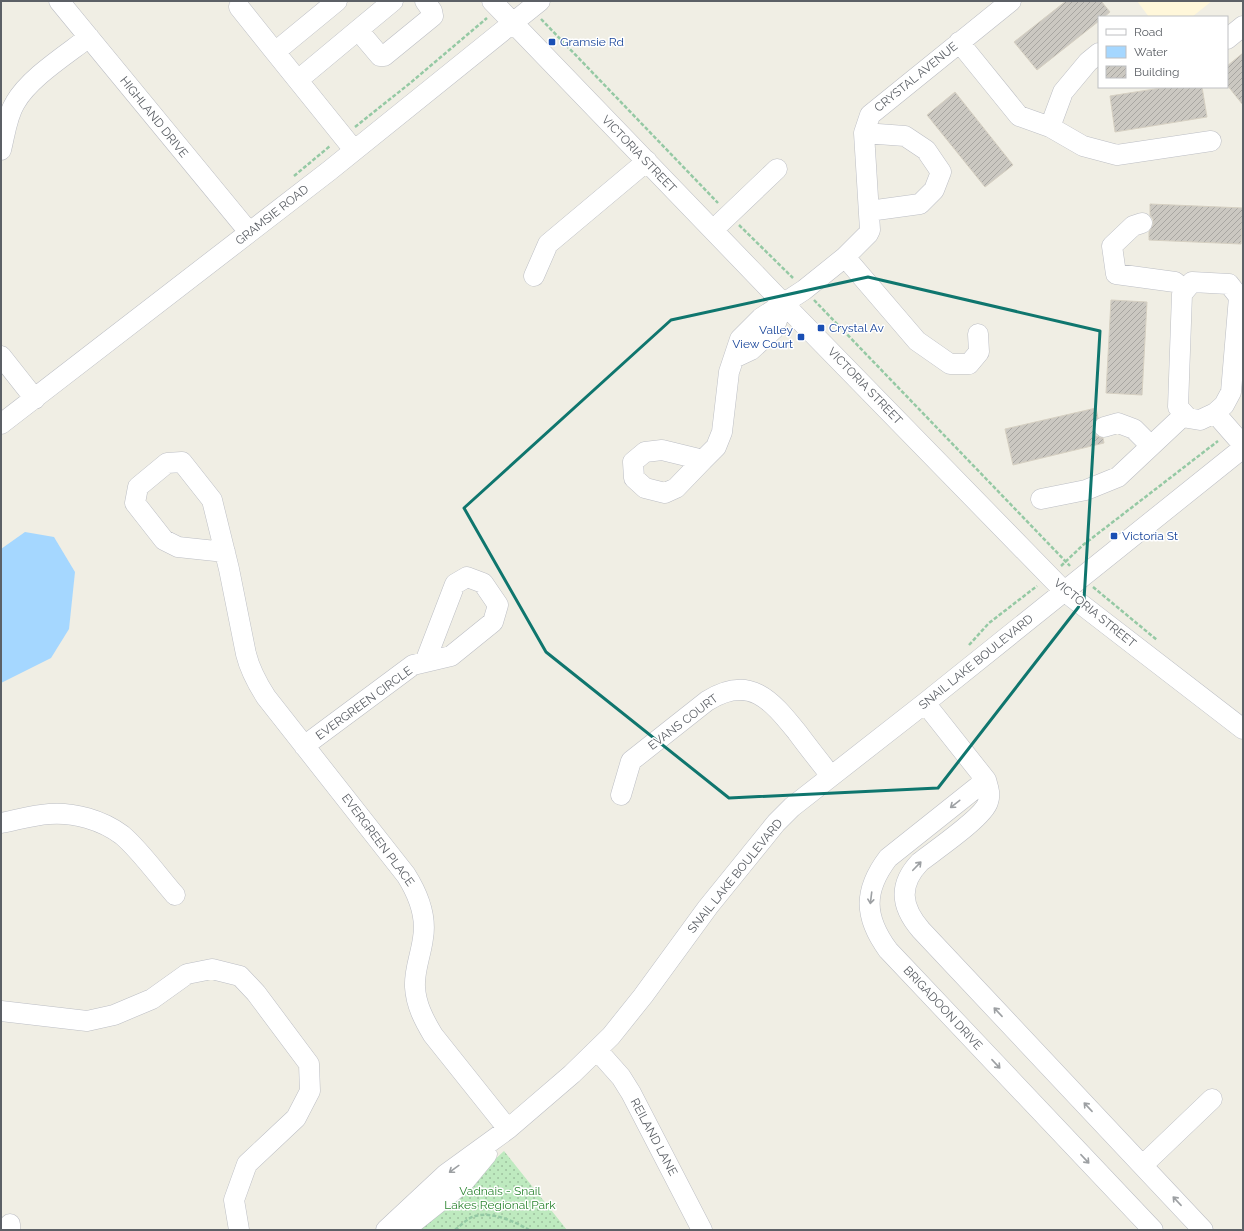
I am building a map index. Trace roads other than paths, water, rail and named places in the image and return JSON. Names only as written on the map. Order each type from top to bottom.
[{"type":"street","name":"HIGHLAND DRIVE","points":[[59,1],[249,232]]},
{"type":"street","points":[[274,52],[337,1]]},
{"type":"street","points":[[298,80],[393,1]]},
{"type":"street","points":[[358,30],[380,56],[384,56],[433,16],[432,11],[424,1]]},
{"type":"street","name":"CRYSTAL AVENUE","points":[[783,303],[804,290],[845,257],[868,234],[870,230],[864,154],[864,133],[870,115],[1011,1]]},
{"type":"street","name":"VICTORIA STREET","points":[[495,5],[1064,591],[1243,730]]},
{"type":"street","name":"GRAMSIE ROAD","points":[[1,424],[249,232],[349,143],[536,5]]},
{"type":"street","points":[[240,7],[274,52],[349,143]]},
{"type":"street","points":[[1228,38],[1243,26]]},
{"type":"street","points":[[1,150],[9,117],[14,104],[23,91],[34,80],[89,37]]},
{"type":"street","points":[[959,42],[1019,116],[1050,127],[1083,146],[1117,155],[1211,141]]},
{"type":"street","points":[[1050,127],[1063,92],[1088,62],[1098,54]]},
{"type":"street","points":[[1074,79],[1098,74]]},
{"type":"street","points":[[864,133],[905,136],[926,150],[940,172],[934,190],[920,204],[869,211]]},
{"type":"street","points":[[534,276],[548,244],[647,162]]},
{"type":"street","points":[[713,230],[777,169]]},
{"type":"street","points":[[1142,223],[1133,226],[1112,246],[1116,274],[1175,282],[1185,290]]},
{"type":"street","points":[[845,257],[917,341],[950,364],[969,364],[979,352],[978,334]]},
{"type":"street","points":[[1192,282],[1238,285],[1239,353],[1231,392],[1224,405],[1215,413],[1200,420],[1188,418],[1178,407],[1182,294],[1185,290],[1192,282]]},
{"type":"street","points":[[703,460],[716,447],[722,432],[729,372],[740,339],[761,318],[783,303]]},
{"type":"street","points":[[1,356],[34,399]]},
{"type":"street","points":[[1215,413],[1243,447]]},
{"type":"street","points":[[1041,499],[1086,490],[1118,477],[1184,415]]},
{"type":"street","points":[[1104,428],[1118,423],[1134,429],[1151,446]]},
{"type":"street","name":"SNAIL LAKE BOULEVARD","points":[[386,1230],[446,1174],[508,1130],[572,1074],[611,1036],[708,907],[776,823],[792,807],[1082,578],[1243,447]]},
{"type":"street","name":"EVERGREEN PLACE","points":[[225,552],[178,547],[164,540],[135,503],[138,487],[167,463],[182,462],[212,500],[225,552],[249,665],[256,682],[266,697],[401,869],[415,889],[421,904],[424,921],[424,937],[416,968],[415,987],[418,1004],[424,1020],[508,1130]]},
{"type":"street","name":"EVERGREEN CIRCLE","points":[[304,746],[413,665],[425,662]]},
{"type":"street","name":"EVANS COURT","points":[[621,795],[631,761],[707,701],[717,695],[730,691],[743,690],[755,693],[767,699],[778,709],[832,776]]},
{"type":"street","points":[[925,703],[986,780],[989,791],[988,802],[984,810],[973,821],[920,862],[909,876],[904,894],[909,914],[921,930],[1203,1230]]},
{"type":"street","name":"BRIGADOON DRIVE","points":[[986,780],[888,858],[879,870],[873,883],[870,898],[870,911],[873,925],[879,938],[888,950],[1152,1230]]},
{"type":"street","points":[[1,823],[50,814],[68,815],[90,819],[106,825],[122,836],[138,852],[175,895]]},
{"type":"street","points":[[1,1011],[88,1021],[114,1015],[152,999],[187,974],[212,969],[240,976],[256,993],[308,1064],[310,1091],[296,1118],[247,1164],[234,1200],[239,1230]]},
{"type":"street","name":"REILAND LANE","points":[[597,1050],[621,1077],[631,1093],[702,1230]]},
{"type":"street","points":[[1143,1165],[1212,1099]]},
{"type":"street","name":"SNAIL LAKE BOULEVARD","points":[[404,1230],[463,1183],[508,1130]]},
{"type":"water","points":[[25,532],[54,537],[75,572],[69,629],[51,658],[1,683],[1,549]]},
{"type":"place","name":"Gramsie Rd","points":[[552,42]]},
{"type":"place","name":"Crystal Av","points":[[821,328]]},
{"type":"place","name":"Valley View Court","points":[[801,337]]},
{"type":"place","name":"Victoria St","points":[[1114,536]]},
{"type":"park label","name":"Vadnais - Snail Lakes Regional Park","points":[[500,1198]]}]
